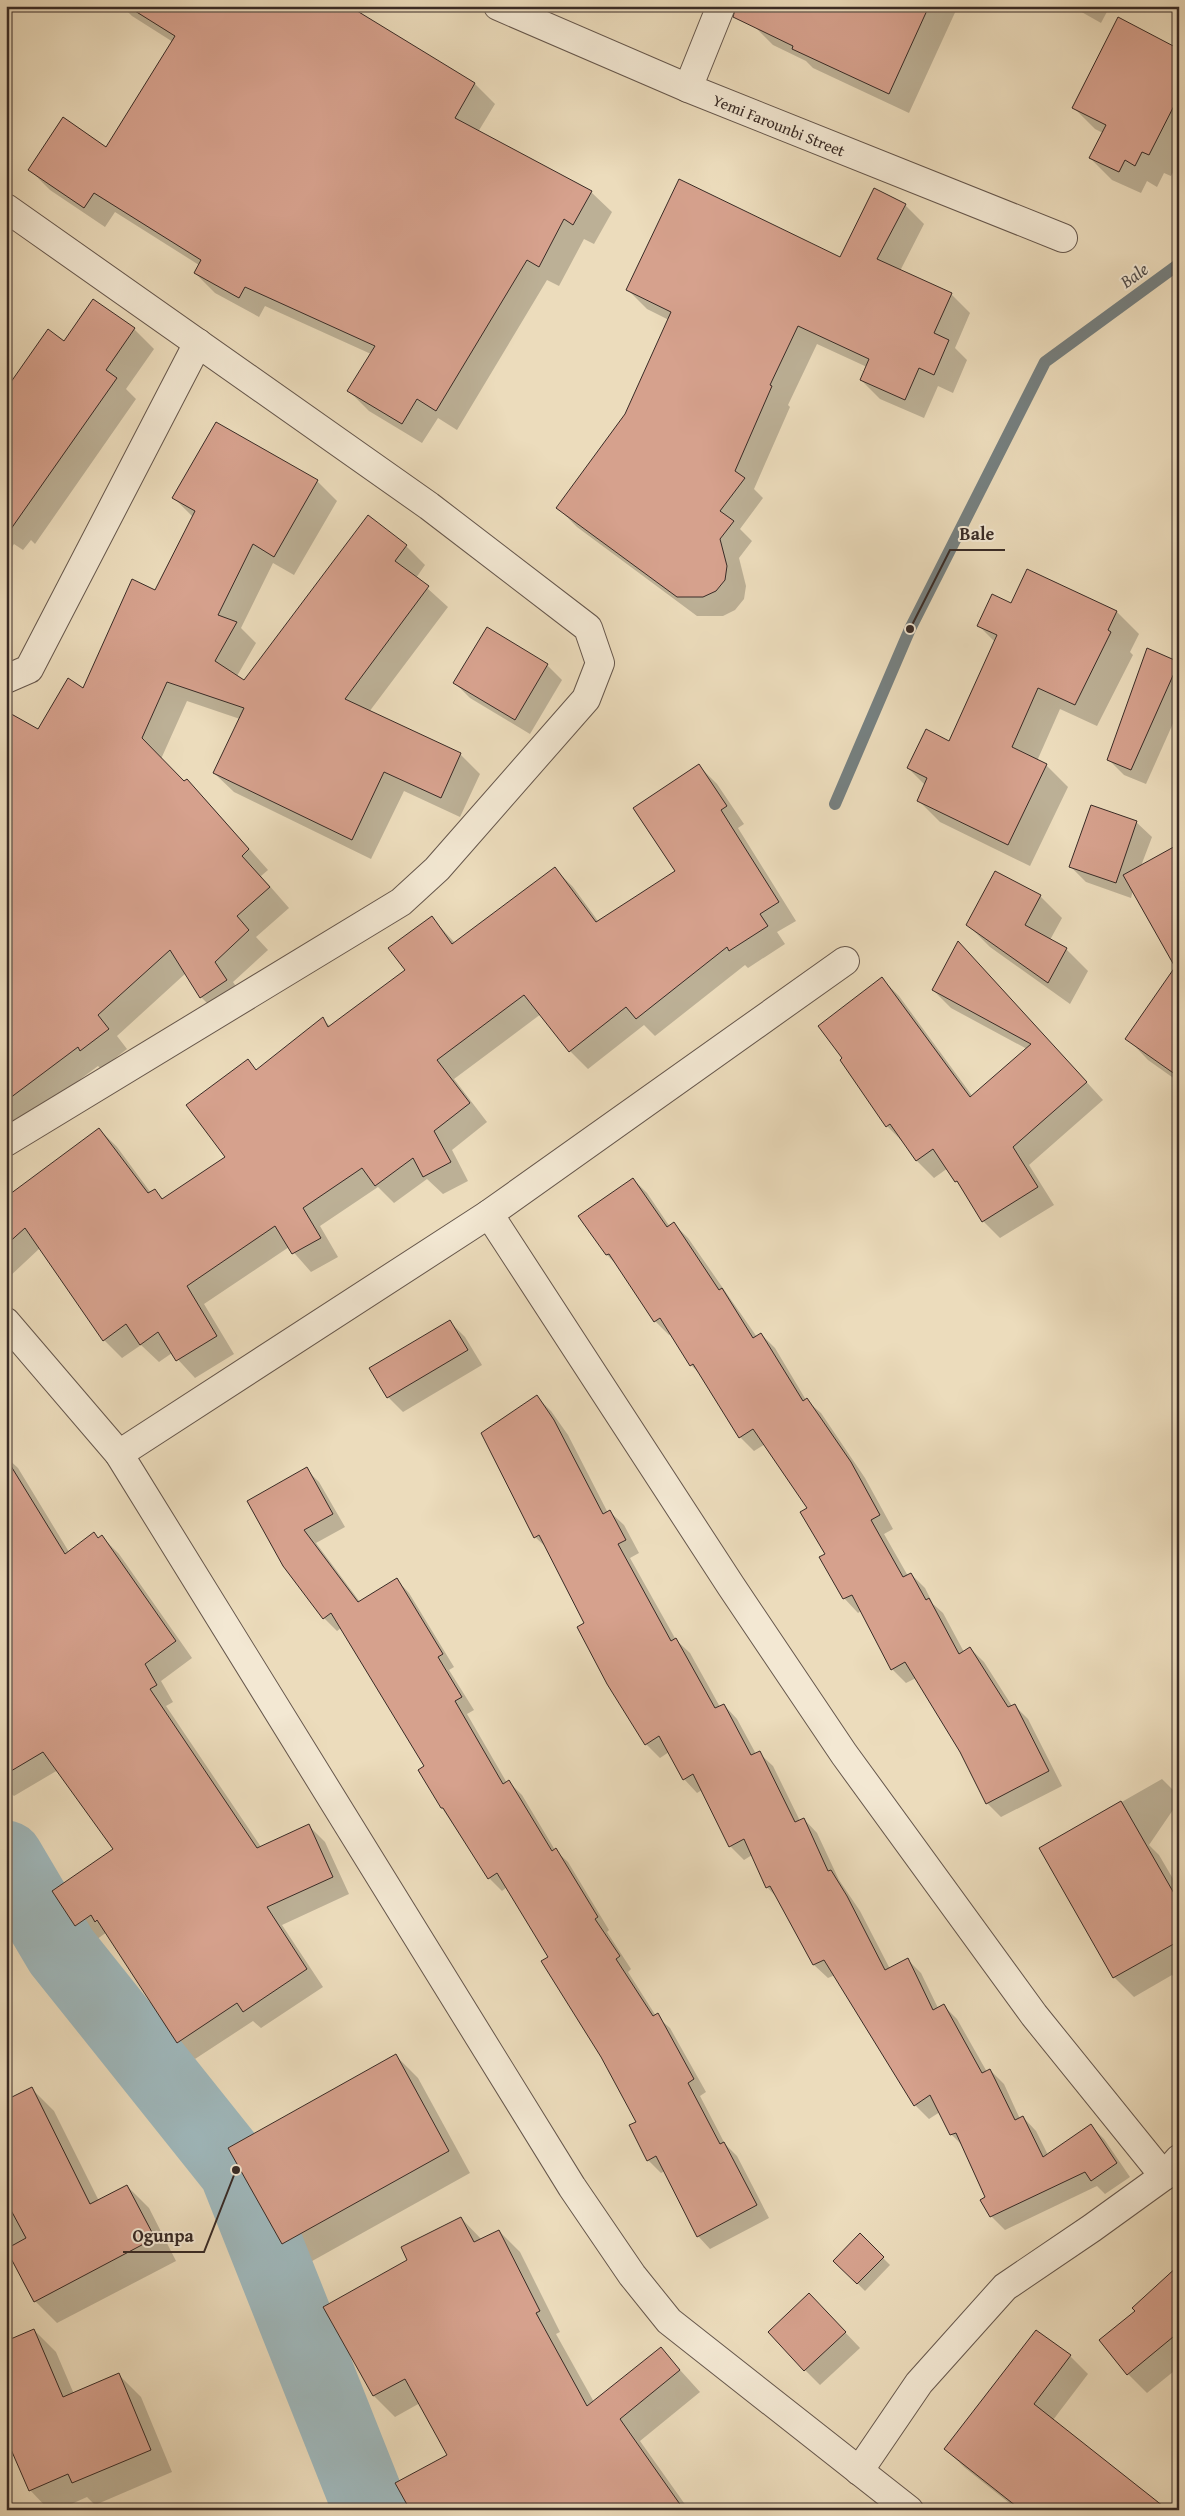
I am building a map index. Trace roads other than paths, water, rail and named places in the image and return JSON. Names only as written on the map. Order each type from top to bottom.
[{"type":"street","name":"Yemi Farounbi Street","points":[[498,6],[688,88],[1063,238]]},
{"type":"street","points":[[688,88],[721,6]]},
{"type":"street","points":[[6,208],[429,506],[588,628],[600,663],[586,699],[438,869],[401,902],[6,1142]]},
{"type":"street","points":[[6,679],[29,669],[198,343]]},
{"type":"street","points":[[118,1454],[489,1214],[845,961]]},
{"type":"street","points":[[489,1214],[731,1586],[844,1754],[1034,2015],[1171,2167],[1092,2228],[1005,2287],[918,2383],[859,2471]]},
{"type":"street","points":[[6,1322],[118,1454],[572,2187],[632,2275],[669,2320],[909,2510]]},
{"type":"waterway","name":"Bale","points":[[835,804],[910,629],[1045,362],[1179,264]]},
{"type":"waterway","points":[[6,1858],[61,1951],[236,2170],[371,2510]]},
{"type":"place","name":"Bale","points":[[910,629]]},
{"type":"place","name":"Ogunpa","points":[[236,2170]]}]
